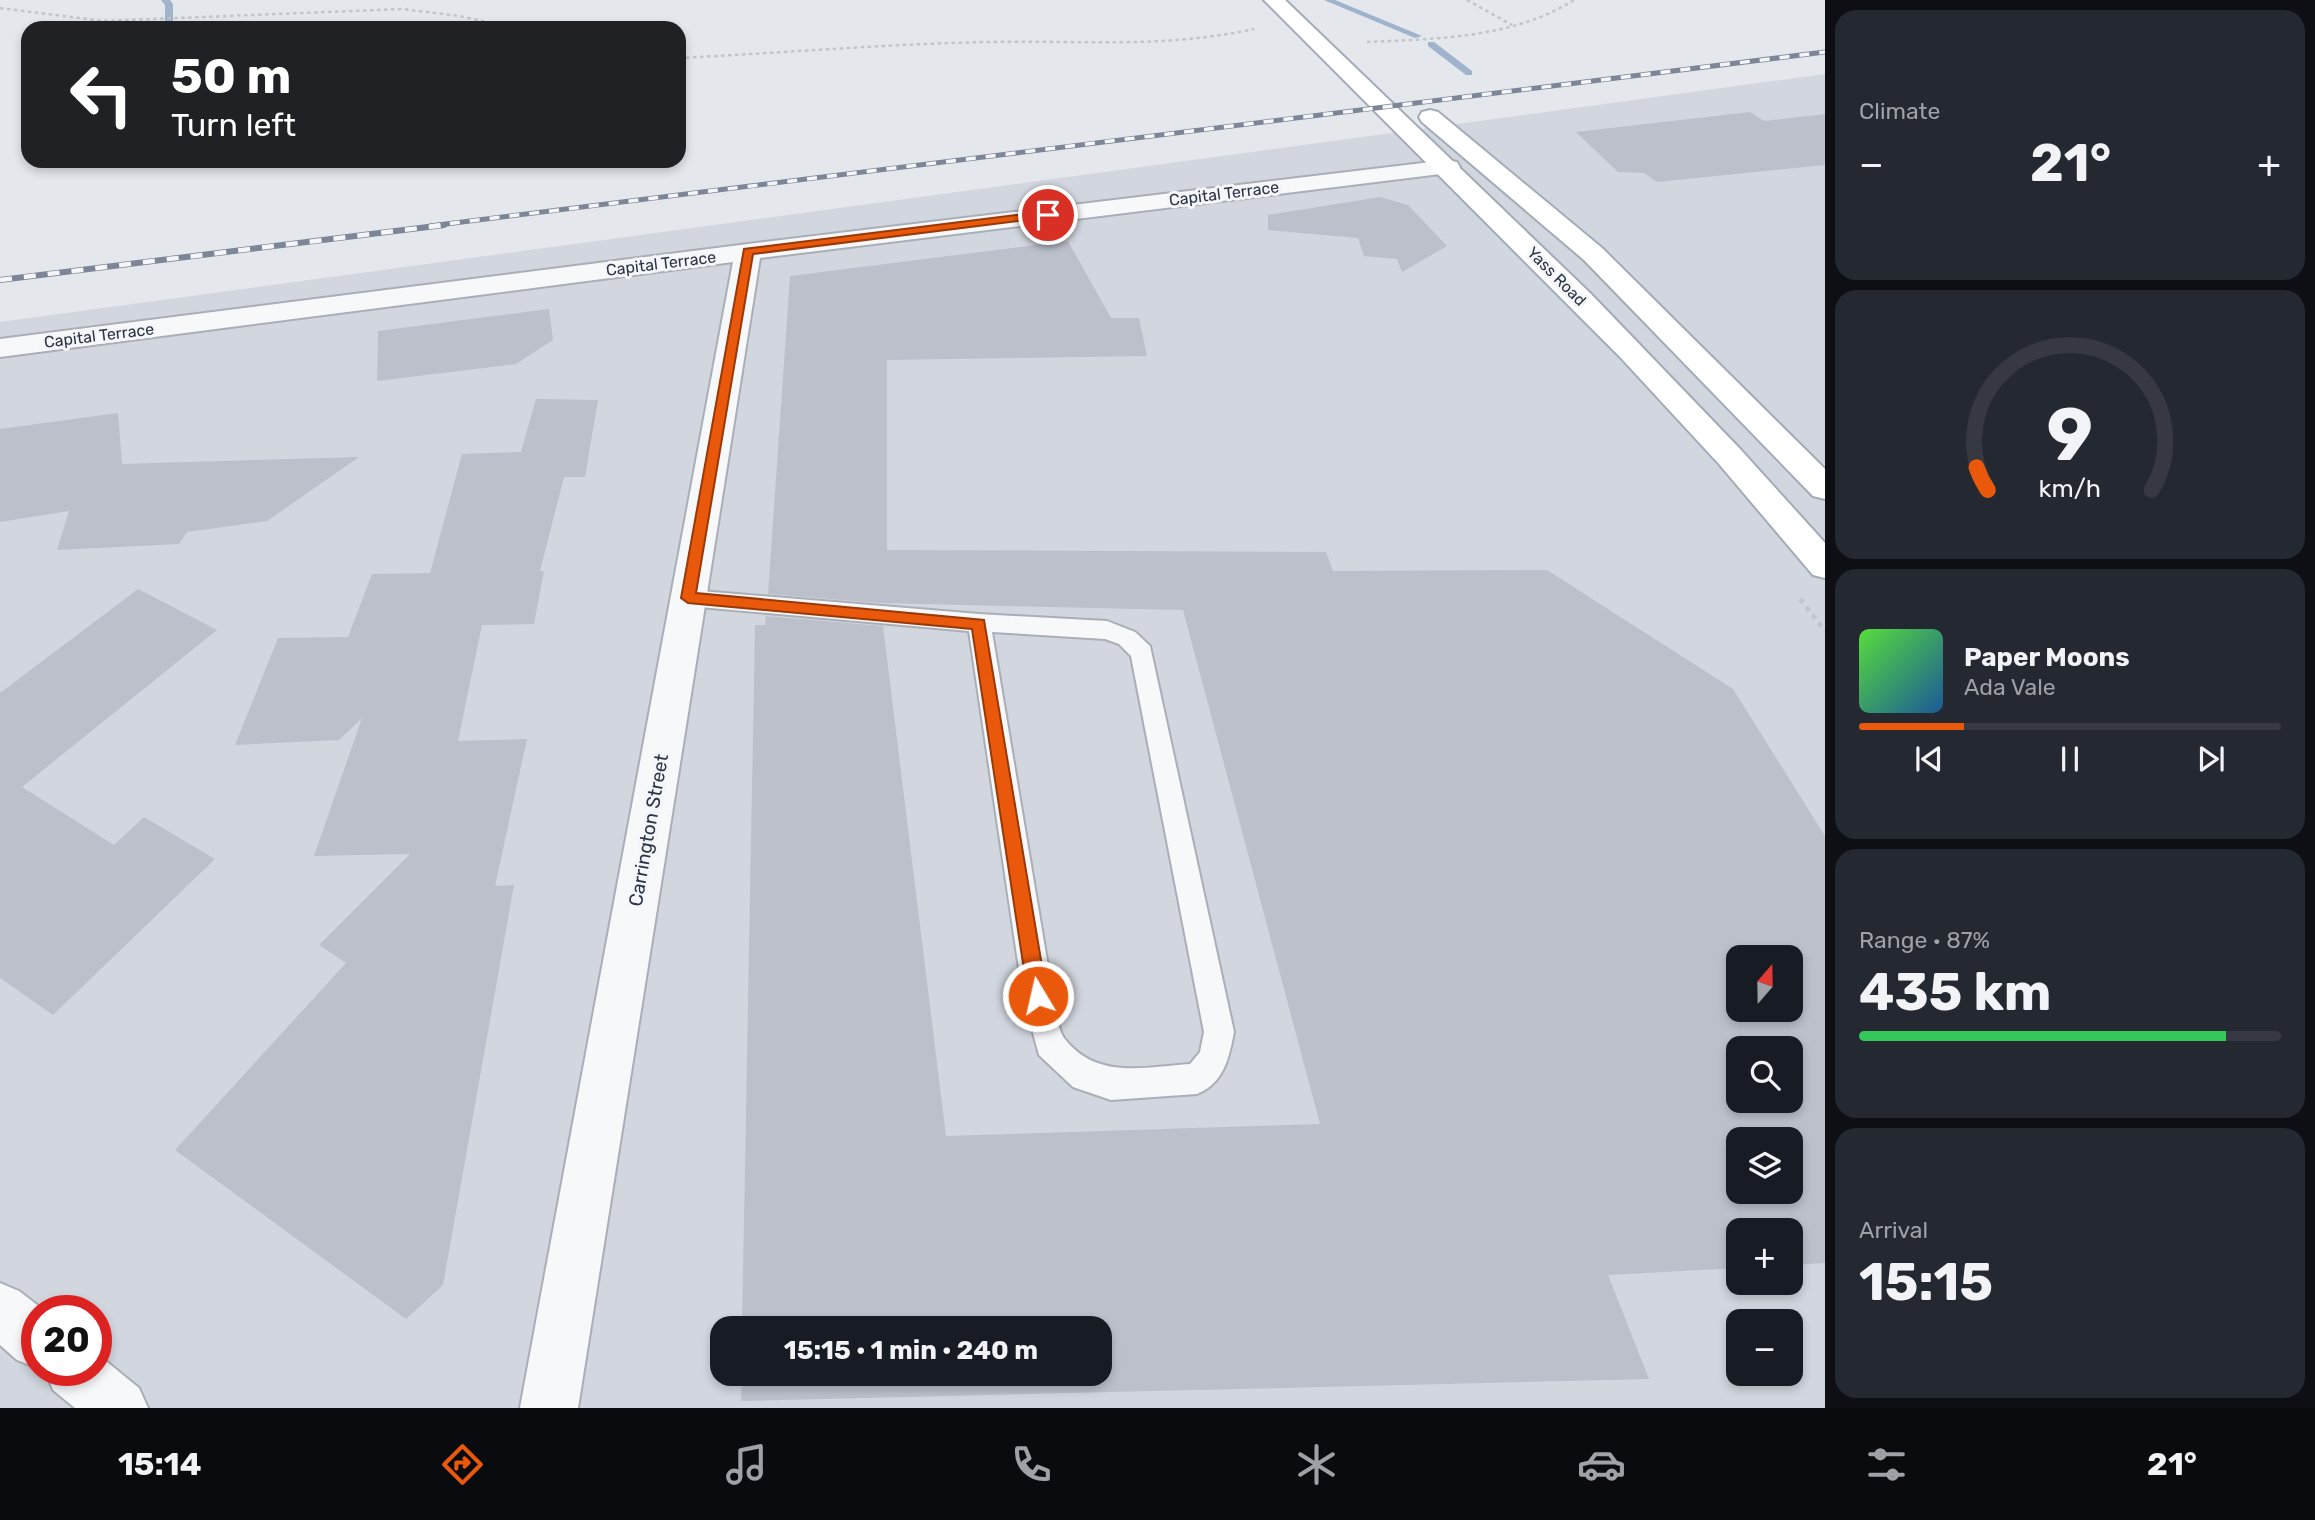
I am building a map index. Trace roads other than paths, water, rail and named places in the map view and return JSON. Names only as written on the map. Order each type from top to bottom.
[{"type":"main road","name":"Yass Road","points":[[1275,0],[1383,78],[1593,254],[1825,488]]},
{"type":"main road","name":"Yass Road","points":[[1275,0],[1448,167],[1674,394],[1755,482],[1825,566]]},
{"type":"main road","points":[[1448,167],[1503,180]]},
{"type":"street","name":"Capital Terrace","points":[[0,348],[748,252],[1448,167]]},
{"type":"street","name":"Carrington Street","points":[[549,1408],[748,252]]},
{"type":"street","points":[[0,1310],[21,1327]]},
{"type":"street","points":[[92,1386],[119,1408]]},
{"type":"lane","points":[[688,598],[979,624],[1107,630],[1127,638],[1142,652],[1219,1032],[1214,1059],[1197,1079],[1111,1085],[1084,1076],[1050,1045],[1038,996],[979,624]]},
{"type":"waterway","points":[[165,0],[169,4],[169,21]]},
{"type":"waterway","points":[[1328,0],[1418,36]]},
{"type":"waterway","points":[[1431,44],[1469,73]]},
{"type":"railway","points":[[430,226],[1825,52]]},
{"type":"railway","points":[[0,280],[444,225]]}]
